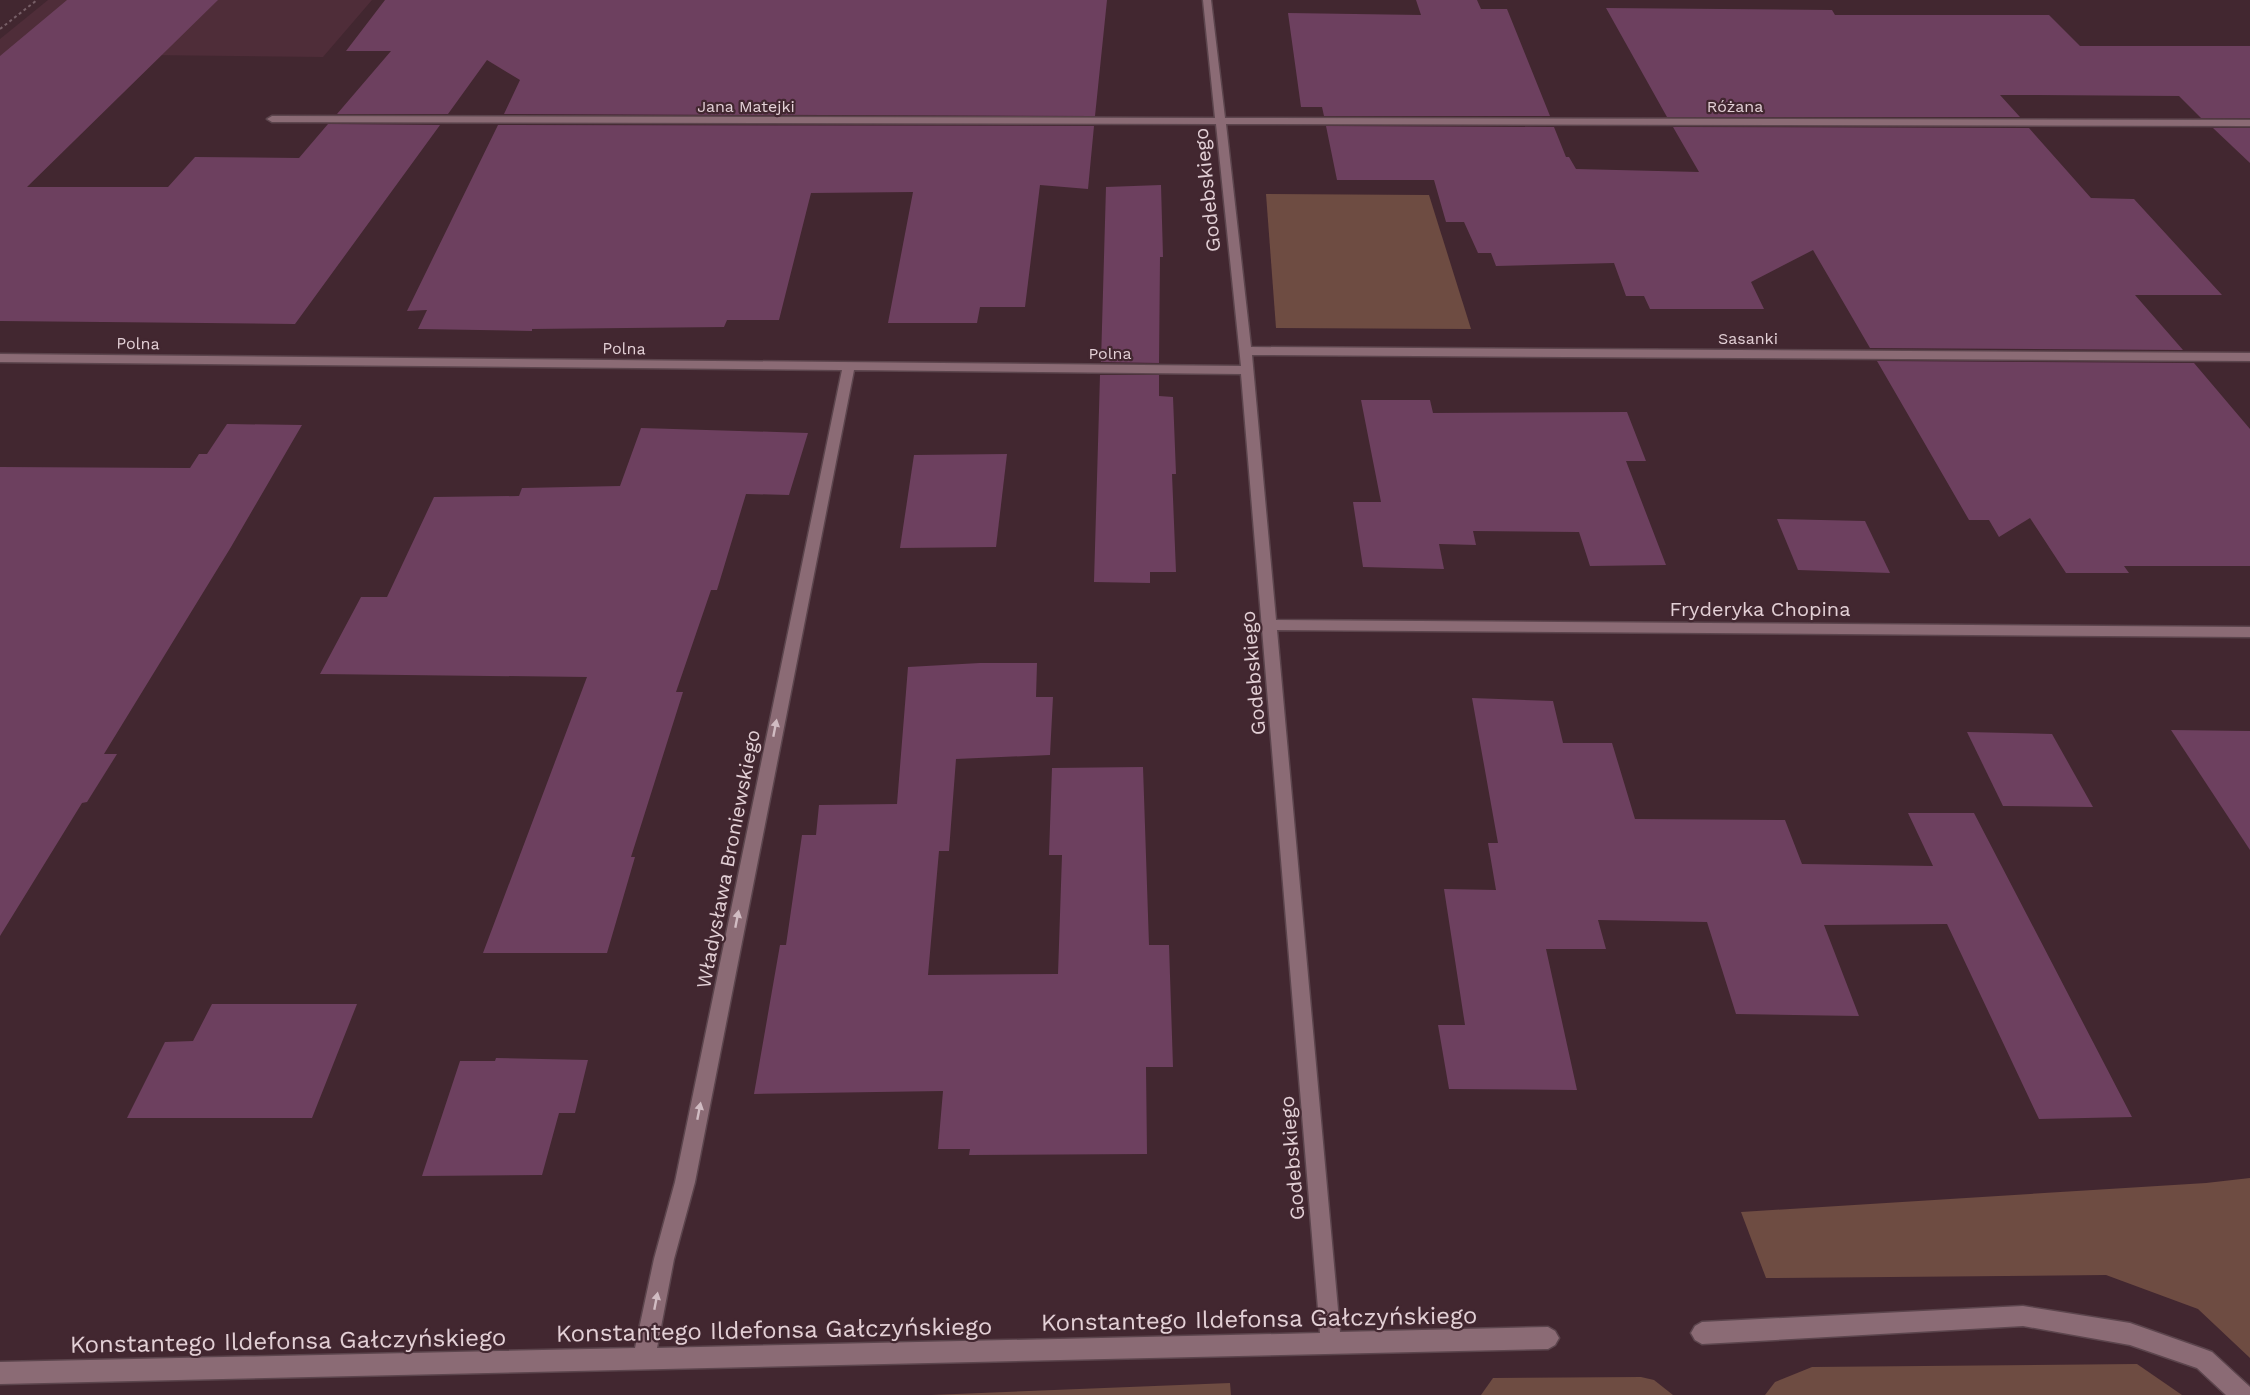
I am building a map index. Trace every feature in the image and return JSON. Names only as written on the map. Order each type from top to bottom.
[{"type":"street","name":"Godebskiego","points":[[1207,0],[1247,370],[1331,1344]]},
{"type":"street","name":"Jana Matejki","points":[[272,119],[1158,122],[1220,120]]},
{"type":"street","name":"Różana","points":[[1220,120],[2250,123]]},
{"type":"street","name":"Sasanki","points":[[1245,351],[2250,357]]},
{"type":"street","name":"Polna","points":[[0,358],[848,368],[1247,370]]},
{"type":"street","name":"Władysława Broniewskiego","points":[[644,1358],[664,1258],[685,1182],[848,368]]},
{"type":"street","name":"Fryderyka Chopina","points":[[1270,625],[2250,632]]},
{"type":"street","points":[[1702,1333],[2023,1316],[2130,1334],[2204,1360],[2242,1395]]},
{"type":"street","name":"Konstantego Ildefonsa Gałczyńskiego","points":[[0,1373],[1548,1338]]},
{"type":"path","points":[[0,29],[37,0]]},
{"type":"shaded area","points":[[48,0],[372,0],[323,57],[147,55],[0,109],[0,39]]},
{"type":"shaded area","points":[[1266,194],[1429,195],[1471,329],[1276,328]]},
{"type":"shaded area","points":[[2250,1178],[2250,1358],[2198,1309],[2106,1275],[1766,1278],[1741,1212],[2206,1183]]},
{"type":"shaded area","points":[[2137,1364],[2182,1395],[1765,1395],[1775,1382],[1812,1367]]},
{"type":"shaded area","points":[[1641,1377],[1654,1380],[1673,1395],[1481,1395],[1493,1378]]},
{"type":"shaded area","points":[[1230,1383],[1231,1395],[931,1395]]},
{"type":"building","points":[[67,0],[218,0],[27,187],[168,187],[195,157],[299,158],[328,124],[440,125],[295,324],[0,321],[0,56]]},
{"type":"building","points":[[385,0],[1107,0],[1095,116],[504,114],[520,80],[487,60],[448,114],[337,114],[391,51],[346,51]]},
{"type":"building","points":[[1416,0],[1477,0],[1481,9],[1507,9],[1550,116],[1324,116],[1322,107],[1301,107],[1288,13],[1421,15]]},
{"type":"building","points":[[1606,8],[1832,10],[1835,15],[2049,15],[2080,46],[2250,46],[2250,118],[2201,118],[2179,96],[2037,95],[2000,95],[2020,117],[1667,117]]},
{"type":"building","points":[[498,125],[1094,126],[1088,189],[1040,185],[1025,307],[980,307],[977,323],[888,323],[913,192],[811,193],[779,320],[727,320],[724,327],[532,329],[532,331],[418,329],[427,310],[407,311]]},
{"type":"building","points":[[1326,126],[1554,127],[1566,157],[1569,157],[1576,169],[1699,172],[1673,127],[2029,128],[2091,198],[2134,199],[2222,295],[2135,295],[2183,350],[1870,348],[1813,250],[1751,282],[1764,309],[1650,309],[1644,296],[1626,296],[1614,263],[1496,266],[1491,253],[1478,253],[1464,222],[1446,222],[1434,180],[1337,180]]},
{"type":"building","points":[[2213,128],[2250,128],[2250,163]]},
{"type":"building","points":[[1161,185],[1163,257],[1160,257],[1159,363],[1101,362],[1106,187]]},
{"type":"building","points":[[1877,361],[2194,363],[2250,429],[2250,566],[2124,566],[2129,573],[2066,573],[2030,518],[1999,537],[1989,520],[1969,520]]},
{"type":"building","points":[[1100,375],[1159,375],[1159,396],[1173,397],[1176,474],[1172,474],[1176,572],[1150,572],[1150,583],[1094,582]]},
{"type":"building","points":[[1361,400],[1430,400],[1433,413],[1627,412],[1646,461],[1626,461],[1666,565],[1590,566],[1579,532],[1473,531],[1476,545],[1439,544],[1444,569],[1363,567],[1353,502],[1381,502]]},
{"type":"building","points":[[227,424],[302,425],[231,547],[104,754],[117,754],[87,802],[82,803],[0,936],[0,467],[190,468],[199,454],[207,454]]},
{"type":"building","points":[[641,428],[808,433],[789,495],[746,494],[717,590],[711,590],[676,692],[683,692],[631,857],[635,857],[607,953],[483,953],[587,677],[320,674],[361,597],[387,597],[434,497],[519,496],[522,488],[620,486]]},
{"type":"building","points":[[1007,454],[996,547],[900,548],[914,455]]},
{"type":"building","points":[[1777,519],[1865,521],[1890,573],[1798,570]]},
{"type":"building","points":[[1037,663],[1036,697],[1053,697],[1050,755],[956,759],[949,851],[939,851],[928,975],[1058,974],[1062,855],[1049,855],[1052,768],[1143,767],[1149,945],[1169,945],[1173,1067],[1146,1067],[1147,1154],[969,1155],[970,1149],[938,1149],[943,1091],[754,1094],[780,945],[786,945],[802,835],[816,835],[819,805],[897,804],[908,667]]},
{"type":"building","points":[[1472,698],[1553,701],[1563,743],[1612,743],[1635,819],[1785,820],[1802,864],[1933,866],[1908,813],[1974,813],[2132,1117],[2039,1119],[1947,924],[1824,925],[1859,1016],[1736,1014],[1707,922],[1598,920],[1606,949],[1546,949],[1577,1090],[1449,1089],[1438,1025],[1465,1025],[1444,889],[1496,890],[1488,843],[1498,843]]},
{"type":"building","points":[[2171,730],[2250,731],[2250,850]]},
{"type":"building","points":[[1967,732],[2052,734],[2093,807],[2003,806]]},
{"type":"building","points":[[212,1004],[357,1004],[312,1118],[127,1118],[165,1042],[193,1041]]},
{"type":"building","points":[[496,1058],[588,1060],[575,1113],[559,1113],[542,1175],[422,1176],[460,1061],[495,1061]]}]
